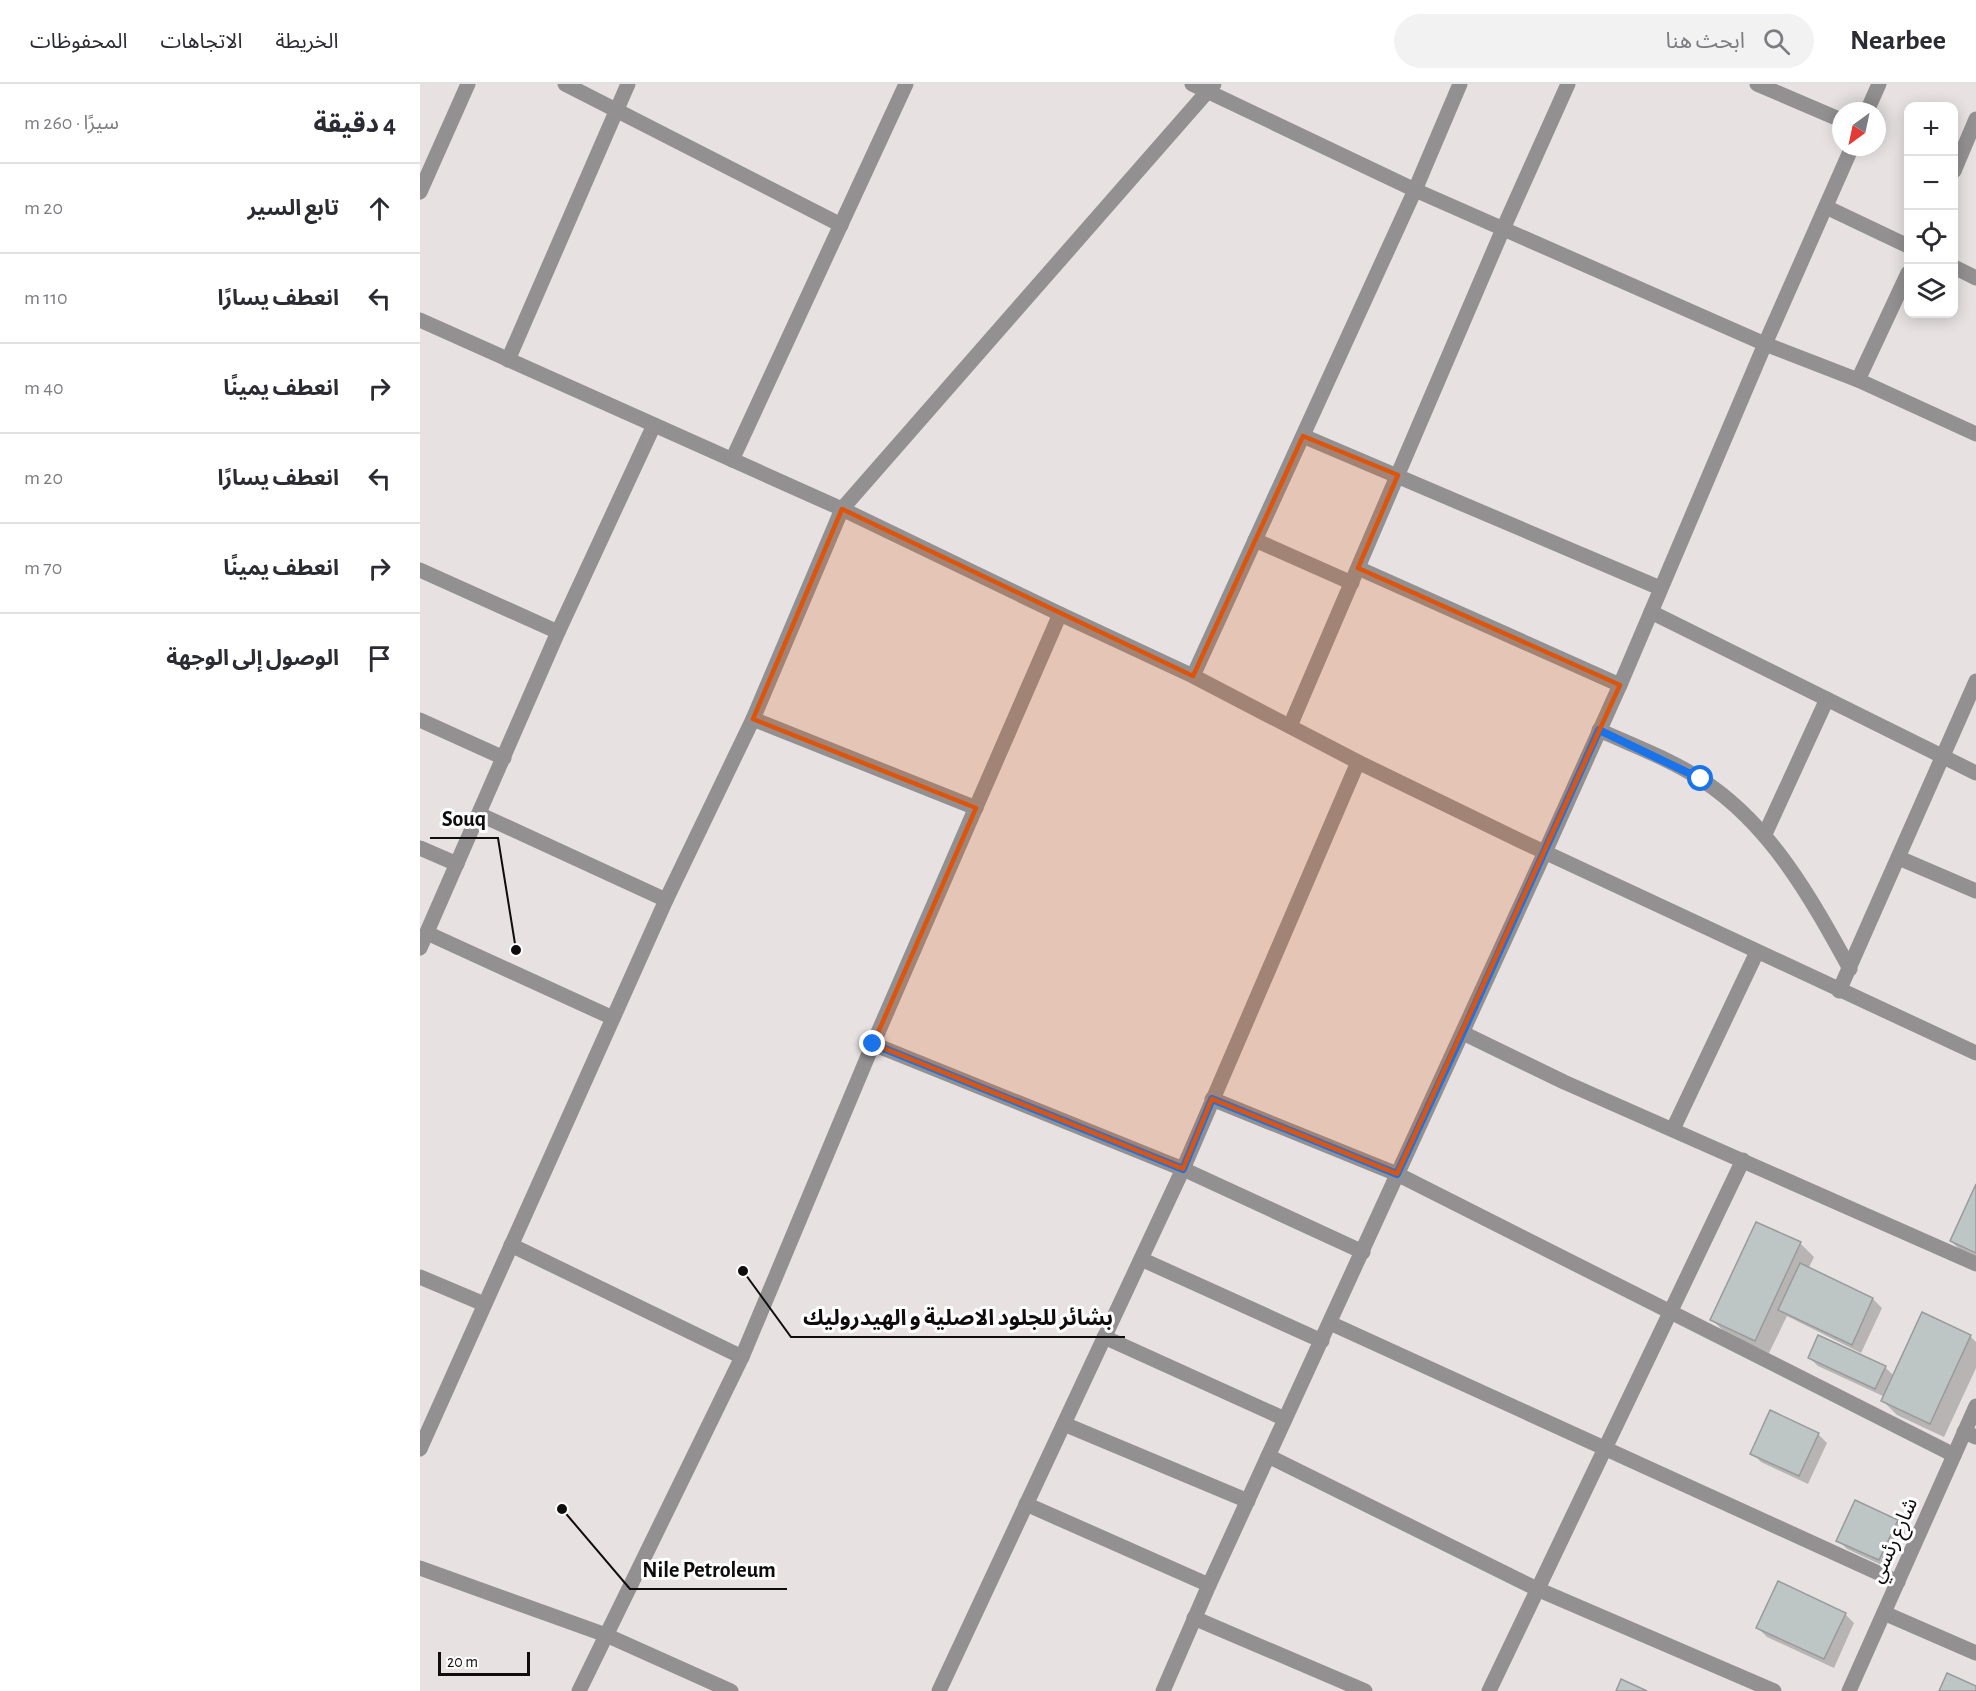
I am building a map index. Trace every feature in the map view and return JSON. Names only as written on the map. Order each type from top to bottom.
[{"type":"street","points":[[420,192],[468,84]]},
{"type":"street","points":[[565,84],[841,225]]},
{"type":"street","points":[[508,360],[628,84]]},
{"type":"street","points":[[732,460],[906,84]]},
{"type":"street","points":[[1192,84],[1210,88],[1414,190],[1765,344],[1858,380],[1976,434]]},
{"type":"street","points":[[1193,676],[1460,84]]},
{"type":"street","points":[[1290,726],[1503,229],[1568,84]]},
{"type":"street","points":[[1757,84],[1832,116]]},
{"type":"street","points":[[1872,102],[1879,84]]},
{"type":"street","points":[[420,1449],[666,900],[753,719],[842,509],[1210,88]]},
{"type":"street","points":[[1958,160],[1976,119]]},
{"type":"street","points":[[1162,1691],[1620,685],[1765,344],[1848,156]]},
{"type":"street","points":[[1826,207],[1904,244]]},
{"type":"street","points":[[1958,269],[1976,278]]},
{"type":"street","points":[[1858,380],[1904,282]]},
{"type":"street","points":[[420,320],[842,509],[1193,676],[1358,762],[1545,852],[1976,1053]]},
{"type":"street","points":[[420,948],[558,632],[654,425]]},
{"type":"street","points":[[1303,436],[1660,588]]},
{"type":"street","points":[[1255,540],[1355,576],[1620,685]]},
{"type":"street","points":[[420,570],[558,632]]},
{"type":"street","points":[[1651,612],[1976,773]]},
{"type":"street","points":[[579,1691],[742,1357],[873,1044],[1060,614]]},
{"type":"street","points":[[1839,991],[1976,681]]},
{"type":"street","points":[[1765,834],[1827,699]]},
{"type":"street","points":[[753,719],[976,808]]},
{"type":"street","points":[[420,720],[504,758]]},
{"type":"street","points":[[1599,730],[1701,779],[1736,806],[1765,834],[1803,888],[1850,969]]},
{"type":"street","points":[[939,1691],[1183,1169],[1358,762]]},
{"type":"street","points":[[479,814],[666,900]]},
{"type":"street","points":[[420,848],[457,864]]},
{"type":"street","points":[[1899,858],[1976,891]]},
{"type":"street","points":[[427,933],[613,1018]]},
{"type":"street","points":[[1672,1129],[1757,952]]},
{"type":"street","points":[[1462,1034],[1564,1082],[1976,1264]]},
{"type":"street","points":[[873,1044],[1183,1169],[1363,1252]]},
{"type":"street","points":[[1212,1099],[1397,1174],[1954,1455]]},
{"type":"street","points":[[1489,1691],[1743,1160]]},
{"type":"street","points":[[511,1245],[742,1357]]},
{"type":"street","points":[[1141,1259],[1322,1341]]},
{"type":"street","points":[[420,1277],[484,1304]]},
{"type":"street","points":[[1330,1323],[1898,1582]]},
{"type":"street","points":[[1104,1337],[1285,1419]]},
{"type":"street","name":"شارع رئسي","points":[[1849,1691],[1954,1455],[1970,1435],[1976,1406]]},
{"type":"street","points":[[1064,1424],[1248,1501]]},
{"type":"street","points":[[1268,1455],[1537,1589],[1774,1691]]},
{"type":"street","points":[[1026,1504],[1209,1585]]},
{"type":"street","points":[[420,1568],[606,1635],[731,1691]]},
{"type":"street","points":[[1884,1613],[1976,1653]]},
{"type":"street","points":[[1194,1618],[1365,1691]]},
{"type":"highlighted area","points":[[1303,436],[1398,475],[1358,568],[1620,685],[1397,1174],[1212,1099],[1183,1169],[873,1044],[976,808],[753,719],[842,509],[1193,676]]},
{"type":"building","points":[[1976,1184],[1976,1253],[1950,1241]]},
{"type":"building","points":[[1756,1222],[1801,1242],[1755,1341],[1710,1320]]},
{"type":"building","points":[[1800,1263],[1873,1298],[1852,1345],[1778,1310]]},
{"type":"building","points":[[1922,1312],[1971,1335],[1930,1424],[1881,1401]]},
{"type":"building","points":[[1818,1335],[1886,1366],[1875,1389],[1808,1358]]},
{"type":"building","points":[[1770,1410],[1819,1433],[1799,1476],[1750,1454]]},
{"type":"building","points":[[1855,1500],[1898,1520],[1879,1560],[1836,1541]]},
{"type":"building","points":[[1778,1581],[1846,1613],[1824,1659],[1756,1628]]},
{"type":"building","points":[[1947,1673],[1976,1686],[1976,1691],[1939,1691]]},
{"type":"building","points":[[1621,1679],[1647,1691],[1616,1691]]},
{"type":"place","name":"Souq","points":[[516,950]]},
{"type":"place","name":"بشائر للجلود الاصلية و الهيدروليك","points":[[743,1271]]},
{"type":"place","name":"Nile Petroleum","points":[[562,1509]]},
{"type":"route","points":[[873,1044],[1183,1169],[1212,1099],[1397,1174],[1599,730],[1701,779]]}]
